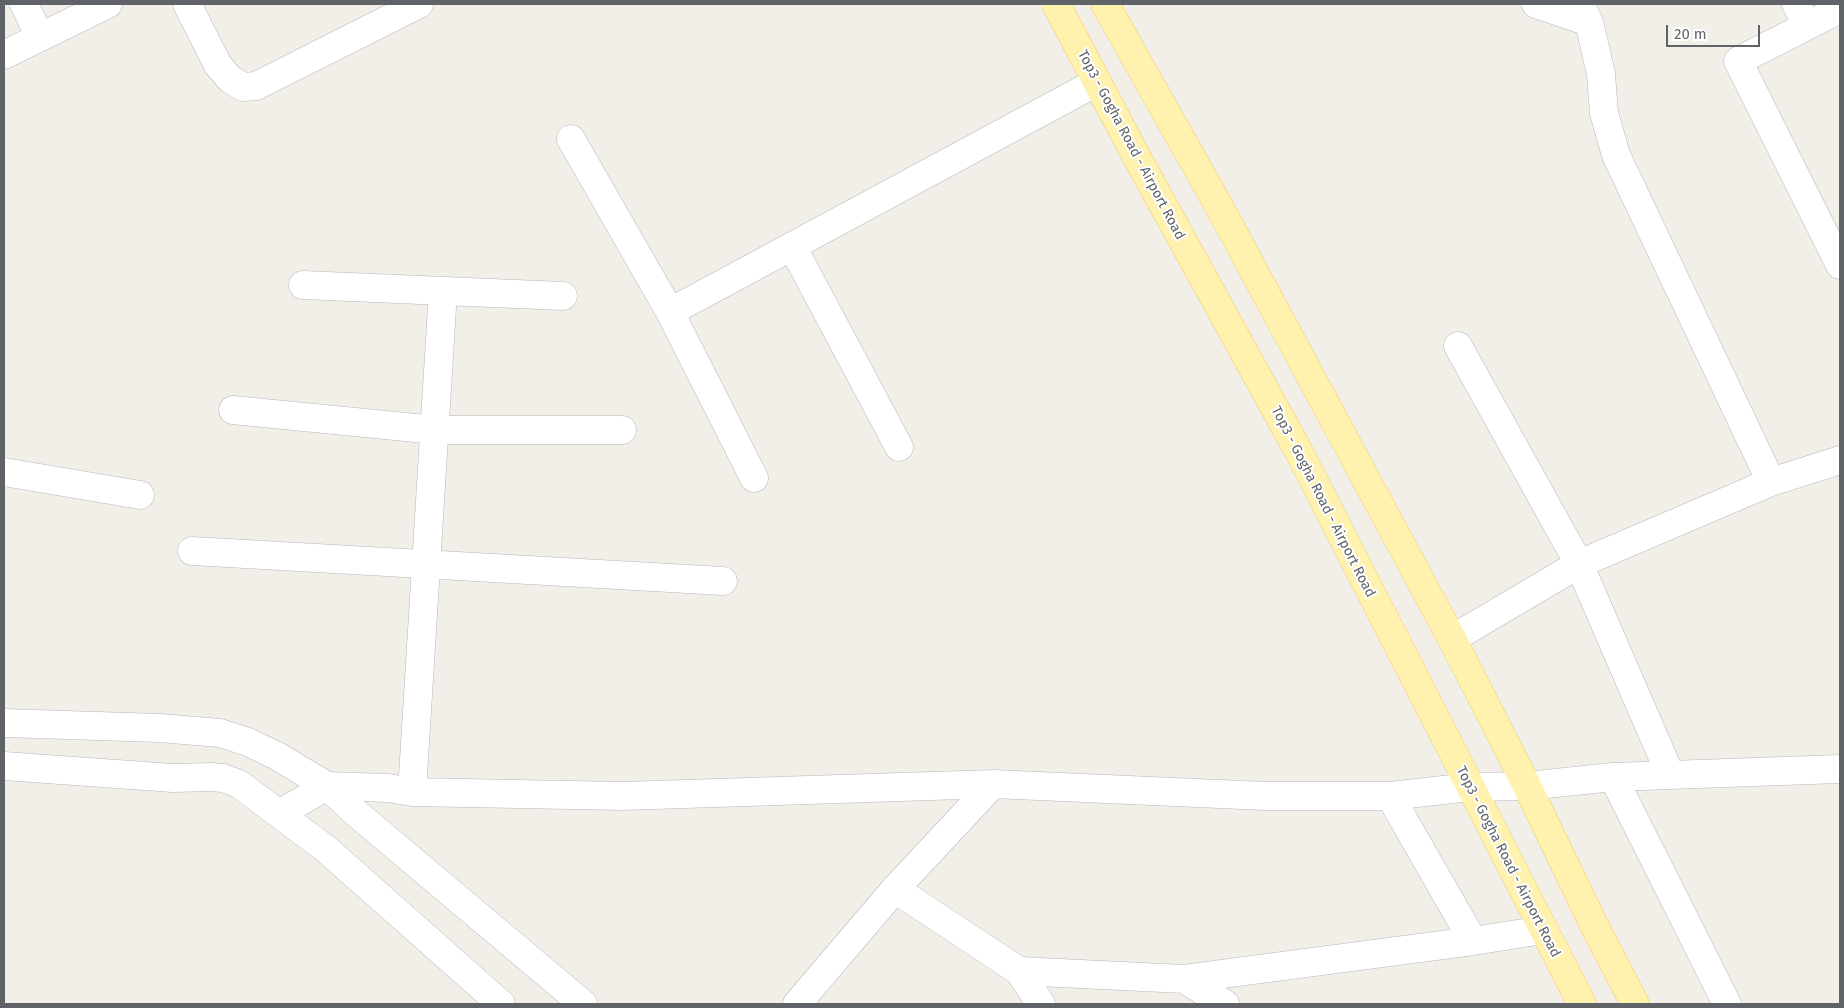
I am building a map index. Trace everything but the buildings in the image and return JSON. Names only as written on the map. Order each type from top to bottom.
[{"type":"main road","name":"Top3 - Gogha Road - Airport Road","points":[[1056,4],[1299,452],[1582,1004]]},
{"type":"main road","points":[[1105,4],[1225,217],[1452,639],[1635,1004]]},
{"type":"street","points":[[24,4],[40,37]]},
{"type":"street","points":[[4,55],[108,4]]},
{"type":"street","points":[[187,4],[218,65],[230,79],[243,86],[256,86],[383,12],[419,4]]},
{"type":"street","points":[[1536,4],[1584,13],[1601,74],[1604,113],[1616,155],[1771,482]]},
{"type":"street","points":[[1840,9],[1801,15],[1738,61],[1840,265]]},
{"type":"street","points":[[670,312],[1097,82]]},
{"type":"street","points":[[571,138],[670,312],[754,478]]},
{"type":"street","points":[[792,246],[899,447]]},
{"type":"street","points":[[303,285],[563,296]]},
{"type":"street","points":[[412,792],[436,430],[443,291]]},
{"type":"street","points":[[1458,346],[1579,564],[1670,774]]},
{"type":"street","points":[[233,410],[436,430],[622,430]]},
{"type":"street","points":[[1452,639],[1579,564],[1771,482],[1840,460]]},
{"type":"street","points":[[4,472],[140,495]]},
{"type":"street","points":[[192,551],[723,581]]},
{"type":"street","points":[[4,722],[160,728],[220,733],[248,742],[277,756],[327,786],[364,820],[583,1004]]},
{"type":"street","points":[[4,766],[174,778],[223,778],[248,790],[326,849],[501,1004]]},
{"type":"street","points":[[279,814],[327,786],[388,788],[412,792],[623,796],[992,784],[1265,796],[1390,796],[1470,787],[1527,786],[1613,777],[1839,771]]},
{"type":"street","points":[[1613,777],[1727,1004]]},
{"type":"street","points":[[797,1004],[895,889],[992,784]]},
{"type":"street","points":[[1390,796],[1473,941]]},
{"type":"street","points":[[895,889],[1020,971],[1041,1004]]},
{"type":"street","points":[[1020,971],[1184,979],[1543,930]]},
{"type":"street","points":[[1184,979],[1225,1004]]}]
